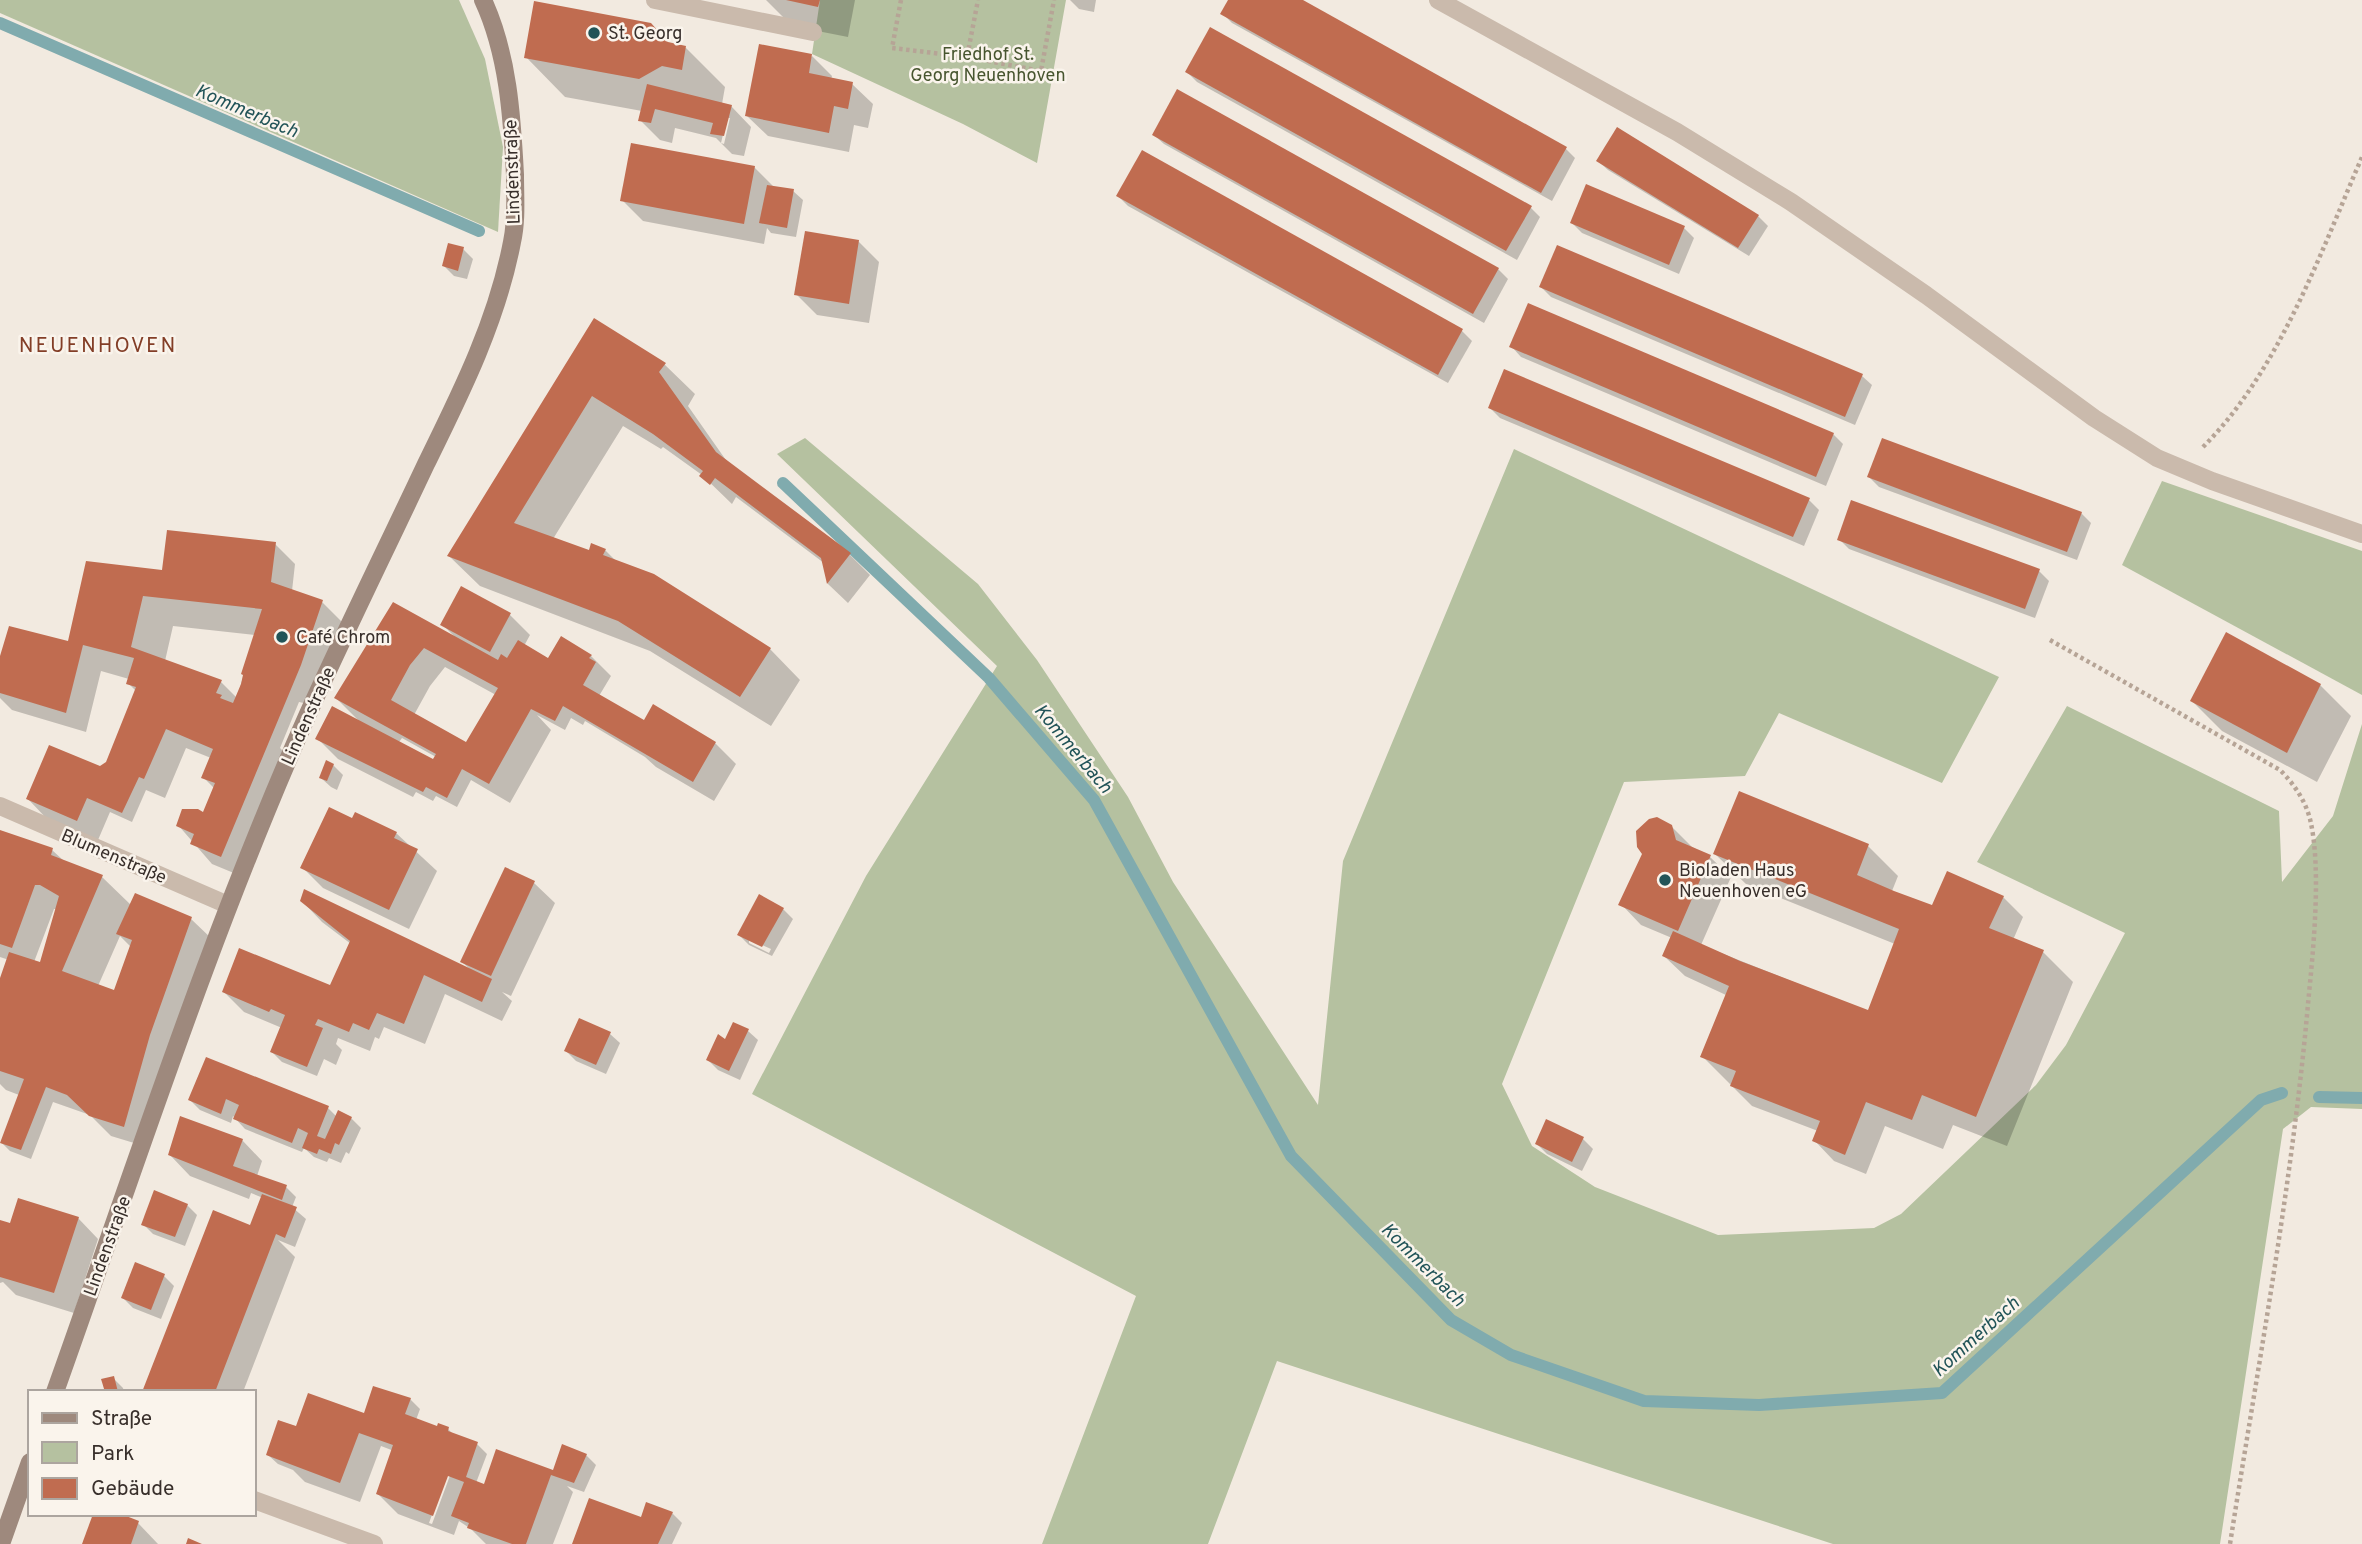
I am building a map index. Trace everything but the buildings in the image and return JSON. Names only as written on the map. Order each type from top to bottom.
[{"type":"main road","name":"Lindenstraße","points":[[56,1390],[228,905],[308,715],[449,417],[499,300],[516,215],[514,147],[506,81],[498,43],[483,0]]},
{"type":"main road","points":[[1,1544],[28,1468]]},
{"type":"street","points":[[655,0],[813,32]]},
{"type":"street","points":[[1438,0],[1623,101],[1733,166],[1857,247],[2094,418],[2157,458],[2362,534]]},
{"type":"street","name":"Blumenstraße","points":[[0,806],[228,905]]},
{"type":"street","points":[[256,1501],[374,1544]]},
{"type":"path","points":[[901,0],[892,48],[967,57],[1041,71],[1054,0]]},
{"type":"path","points":[[967,57],[978,0]]},
{"type":"path","points":[[2179,468],[2233,415],[2268,358],[2301,296],[2362,158]]},
{"type":"path","points":[[2050,640],[2280,770],[2299,793],[2313,835],[2315,888],[2303,1063],[2230,1544]]},
{"type":"green space","points":[[0,0],[459,0],[485,59],[503,147],[498,232],[0,13]]},
{"type":"green space","name":"Friedhof St. Georg Neuenhoven","points":[[820,0],[1066,0],[1037,163],[963,124],[812,54]]},
{"type":"green space","points":[[805,438],[978,584],[1037,660],[1128,797],[1173,882],[1318,1105],[1343,861],[1514,449],[1999,677],[1942,783],[1779,713],[1745,776],[1624,782],[1502,1084],[1532,1146],[1595,1187],[1718,1235],[1874,1228],[1901,1214],[2036,1085],[2066,1045],[2125,933],[1977,862],[2067,706],[2279,811],[2282,882],[2333,816],[2362,724],[2362,1109],[2311,1107],[2283,1129],[2220,1544],[1833,1544],[1277,1361],[1208,1544],[1042,1544],[1136,1296],[752,1094],[866,876],[997,666],[777,454]]},
{"type":"green space","points":[[2162,481],[2362,551],[2362,695],[2122,565]]},
{"type":"waterway","name":"Kommerbach","points":[[0,23],[479,231]]},
{"type":"waterway","name":"Kommerbach","points":[[783,483],[989,678],[1094,800],[1291,1156],[1451,1320],[1511,1355],[1644,1401],[1759,1405],[1942,1393],[2261,1100],[2282,1093]]},
{"type":"waterway","name":"Kommerbach","points":[[2319,1097],[2362,1098]]},
{"type":"place","name":"St. Georg","points":[[594,33]]},
{"type":"place","name":"Café Chrom","points":[[282,637]]},
{"type":"place","name":"Bioladen Haus Neuenhoven eG","points":[[1665,880]]},
{"type":"district","name":"NEUENHOVEN","points":[[98,345]]}]
